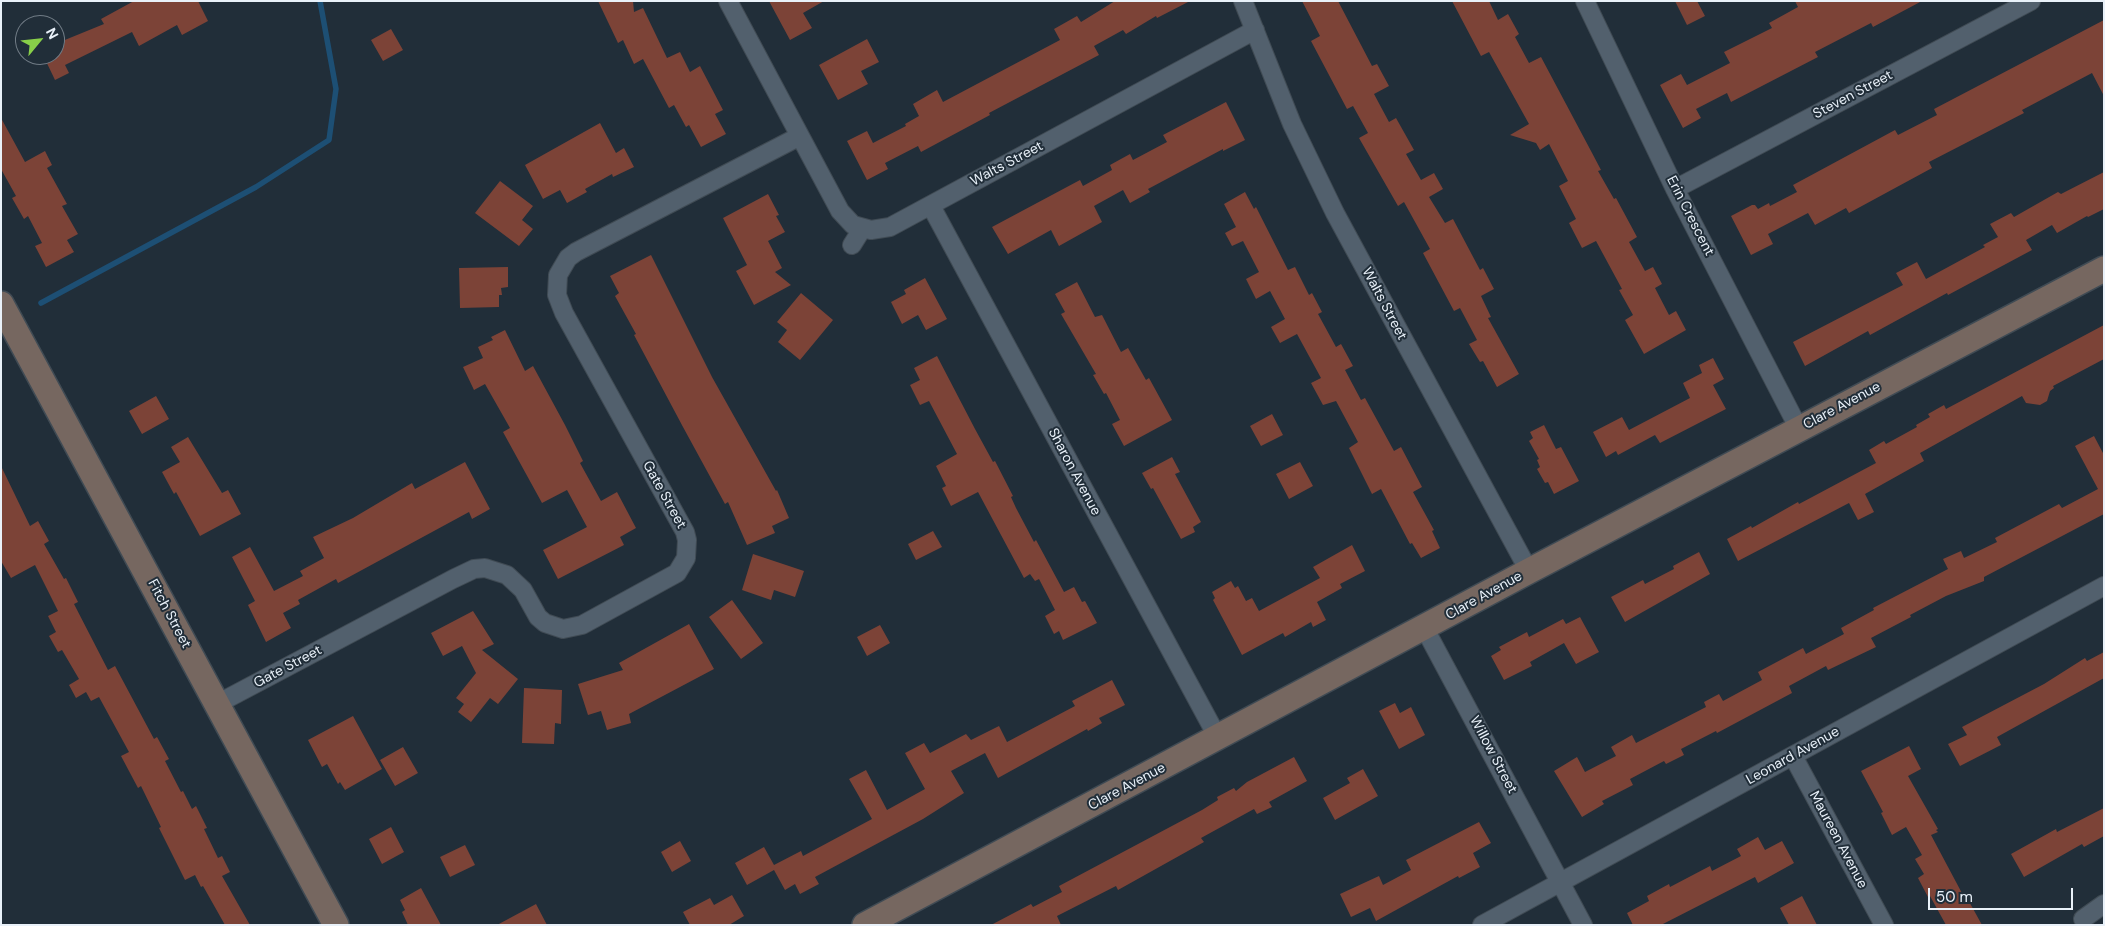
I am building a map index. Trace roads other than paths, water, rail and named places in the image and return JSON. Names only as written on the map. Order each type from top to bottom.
[{"type":"street","points":[[728,1],[840,211],[853,225],[862,229],[852,245]]},
{"type":"street","name":"Walts Street","points":[[1243,1],[1292,124],[1335,213],[1529,572]]},
{"type":"street","name":"Erin Crescent","points":[[1586,1],[1675,189],[1799,429]]},
{"type":"street","name":"Steven Street","points":[[1675,189],[2031,1]]},
{"type":"street","name":"Walts Street","points":[[862,229],[881,230],[890,227],[1255,30]]},
{"type":"street","name":"Gate Street","points":[[217,704],[474,569],[485,568],[507,575],[523,590],[538,617],[554,636],[582,625],[670,578],[693,559],[684,532],[564,312],[557,295],[558,275],[568,258],[576,252],[800,136]]},
{"type":"street","name":"Sharon Avenue","points":[[931,206],[1218,738]]},
{"type":"street","name":"Clare Avenue","points":[[866,925],[2104,269]]},
{"type":"street","name":"Fitch Street","points":[[1,304],[336,925]]},
{"type":"street","name":"Leonard Avenue","points":[[1482,925],[2104,586]]},
{"type":"street","name":"Willow Street","points":[[1425,629],[1584,925]]},
{"type":"street","name":"Maureen Avenue","points":[[1793,756],[1884,925]]},
{"type":"street","points":[[2084,918],[2104,904]]},
{"type":"waterway","points":[[41,303],[256,187],[329,140],[336,89],[320,1]]}]
